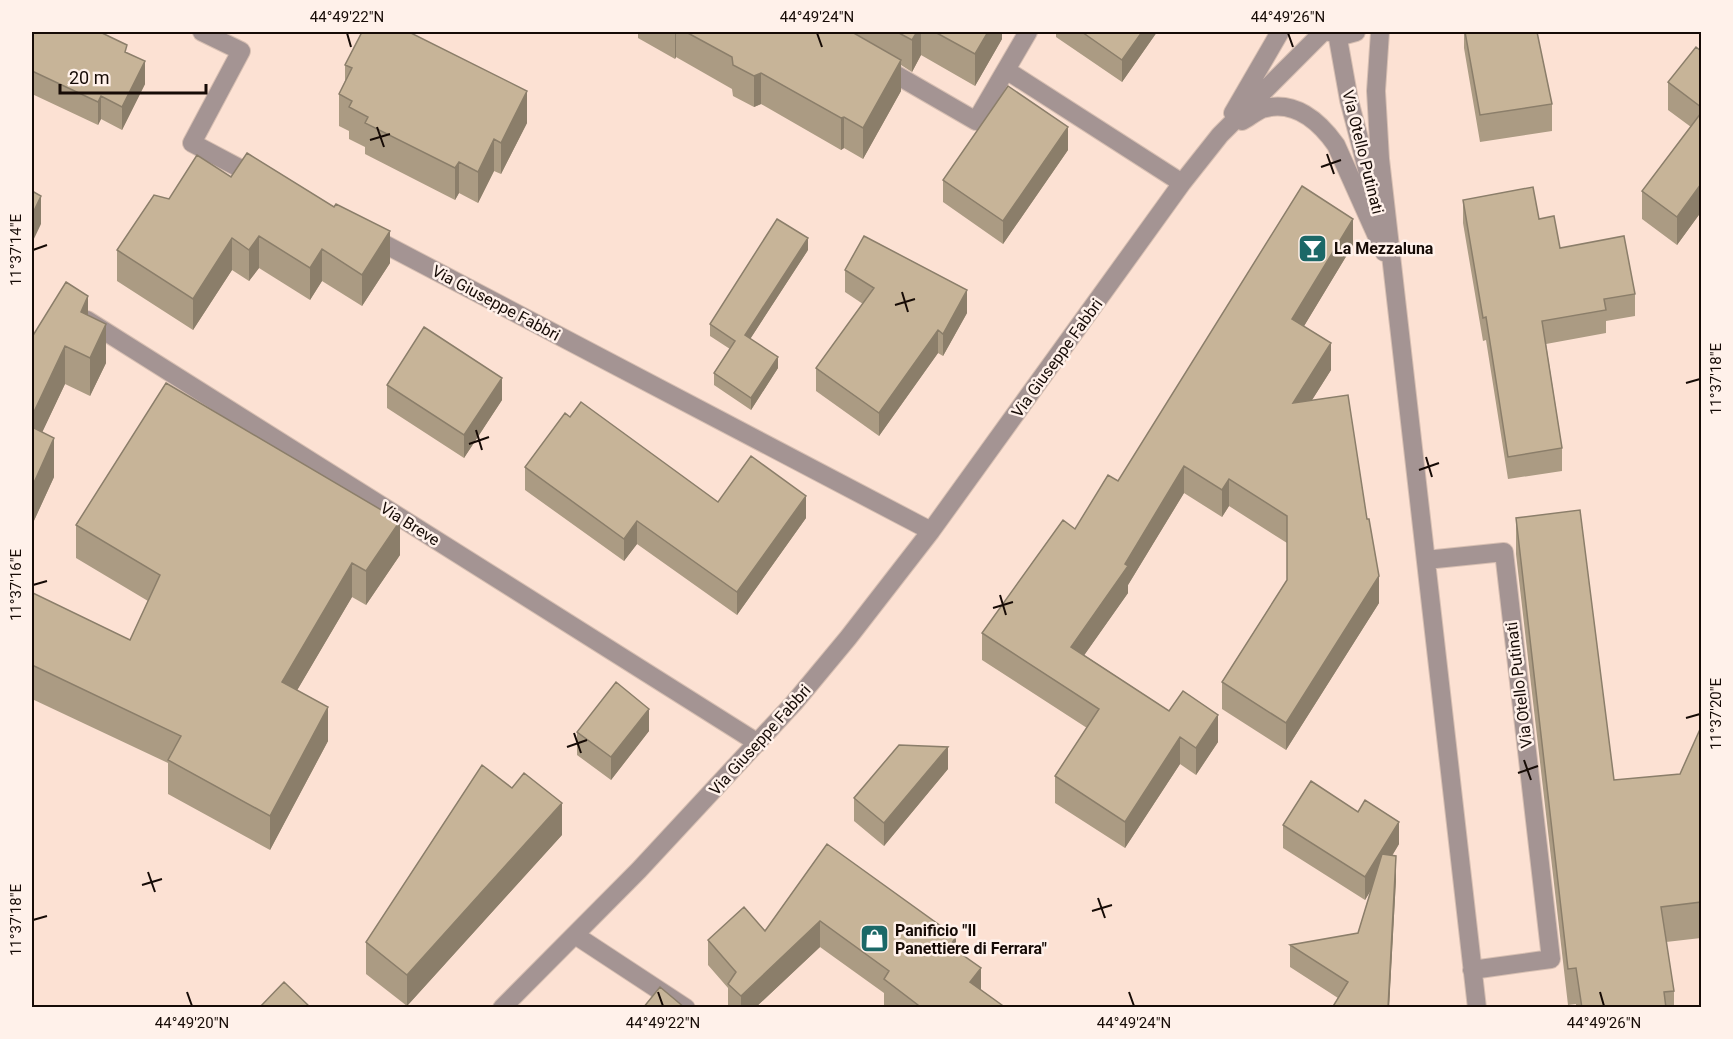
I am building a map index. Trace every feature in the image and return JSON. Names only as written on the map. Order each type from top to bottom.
[{"type":"street","points":[[202,32],[241,51],[192,143],[276,188]]},
{"type":"street","points":[[862,55],[976,121],[1028,32]]},
{"type":"street","name":"Via Giuseppe Fabbri","points":[[502,1008],[639,870],[758,743],[848,638],[998,441],[1182,183],[1220,135],[1280,32]]},
{"type":"street","points":[[1329,32],[1345,35],[1356,32]]},
{"type":"street","name":"Via Giuseppe Fabbri","points":[[1220,135],[1329,32]]},
{"type":"street","name":"Via Otello Putinati","points":[[1329,32],[1349,100],[1392,270]]},
{"type":"street","name":"Via Otello Putinati","points":[[1380,32],[1376,106],[1380,159],[1477,1008]]},
{"type":"street","points":[[1006,70],[1182,183]]},
{"type":"street","name":"Via Giuseppe Fabbri","points":[[1220,135],[1262,109],[1283,106],[1314,118],[1336,145],[1392,270]]},
{"type":"street","name":"Via Giuseppe Fabbri","points":[[350,226],[931,531]]},
{"type":"street","name":"Via Breve","points":[[72,311],[758,743]]},
{"type":"street","name":"Via Otello Putinati","points":[[1426,560],[1503,552],[1551,959],[1473,970]]},
{"type":"street","points":[[575,935],[686,1008]]},
{"type":"building","points":[[32,32],[100,32],[127,45],[125,52],[145,61],[122,107],[101,96],[98,102],[32,71]]},
{"type":"building","points":[[362,32],[409,32],[527,91],[501,143],[494,139],[478,172],[459,162],[455,168],[365,123],[368,117],[349,107],[352,101],[339,94],[352,68],[345,65]]},
{"type":"building","points":[[686,32],[852,32],[901,60],[863,128],[761,73],[754,76],[733,65],[732,57]]},
{"type":"building","points":[[897,32],[917,32],[912,40]]},
{"type":"building","points":[[935,32],[988,32],[975,54]]},
{"type":"building","points":[[1082,32],[1142,32],[1122,60]]},
{"type":"building","points":[[1465,32],[1537,32],[1552,104],[1480,115]]},
{"type":"building","points":[[1696,47],[1701,51],[1701,107],[1668,82]]},
{"type":"building","points":[[1008,86],[1068,127],[1003,221],[943,180]]},
{"type":"building","points":[[1701,113],[1701,184],[1677,217],[1642,191]]},
{"type":"building","points":[[247,153],[334,207],[336,204],[390,231],[362,275],[322,249],[310,268],[259,236],[249,250],[232,238],[193,299],[117,250],[154,195],[169,199],[197,155],[231,177]]},
{"type":"building","points":[[1302,186],[1353,219],[1292,319],[1331,343],[1293,403],[1348,395],[1367,519],[1369,519],[1379,576],[1286,723],[1222,682],[1287,580],[1287,516],[1229,479],[1222,490],[1184,466],[1125,564],[1128,566],[1071,647],[1169,711],[1183,691],[1218,715],[1196,748],[1180,737],[1125,822],[1055,776],[1099,709],[982,633],[1063,520],[1075,529],[1108,475],[1118,481]]},
{"type":"building","points":[[1533,187],[1539,219],[1554,216],[1560,248],[1624,236],[1635,294],[1604,299],[1606,310],[1542,321],[1562,448],[1508,457],[1486,317],[1483,318],[1463,200]]},
{"type":"building","points":[[32,191],[41,196],[32,215]]},
{"type":"building","points":[[777,219],[808,238],[745,335],[778,357],[751,398],[714,373],[735,341],[710,324]]},
{"type":"building","points":[[864,236],[967,290],[943,334],[938,330],[879,413],[816,368],[874,288],[845,270]]},
{"type":"building","points":[[66,282],[88,296],[81,312],[106,324],[90,358],[65,346],[32,416],[32,337]]},
{"type":"building","points":[[424,327],[502,378],[464,435],[387,385]]},
{"type":"building","points":[[166,383],[400,521],[366,571],[352,563],[282,682],[328,707],[270,816],[168,760],[181,736],[32,665],[33,593],[130,640],[160,575],[76,525]]},
{"type":"building","points":[[581,402],[718,502],[751,456],[806,496],[737,592],[637,521],[624,539],[525,467],[565,413],[570,417]]},
{"type":"building","points":[[32,427],[54,438],[32,487]]},
{"type":"building","points":[[1580,510],[1614,780],[1680,774],[1701,727],[1701,902],[1661,907],[1674,991],[1664,992],[1666,1008],[1582,1008],[1576,968],[1568,969],[1516,518]]},
{"type":"building","points":[[616,682],[649,709],[611,757],[577,732]]},
{"type":"building","points":[[899,745],[948,747],[884,823],[854,798]]},
{"type":"building","points":[[482,765],[512,788],[524,773],[562,803],[407,975],[366,942]]},
{"type":"building","points":[[1311,781],[1358,812],[1365,800],[1399,822],[1365,877],[1283,825]]},
{"type":"building","points":[[827,844],[956,937],[950,946],[981,968],[970,982],[1006,1008],[922,1008],[884,979],[889,971],[820,921],[741,996],[728,984],[736,972],[708,940],[744,907],[765,931]]},
{"type":"building","points":[[1382,854],[1396,856],[1388,1008],[1332,1008],[1348,982],[1290,945],[1358,933]]},
{"type":"building","points":[[284,982],[311,1008],[259,1008]]},
{"type":"building","points":[[660,987],[685,1008],[643,1008]]},
{"type":"place","name":"La Mezzaluna","points":[[1313,248]]},
{"type":"place","name":"Panificio \"Il Panettiere di Ferrara\"","points":[[874,939]]}]
